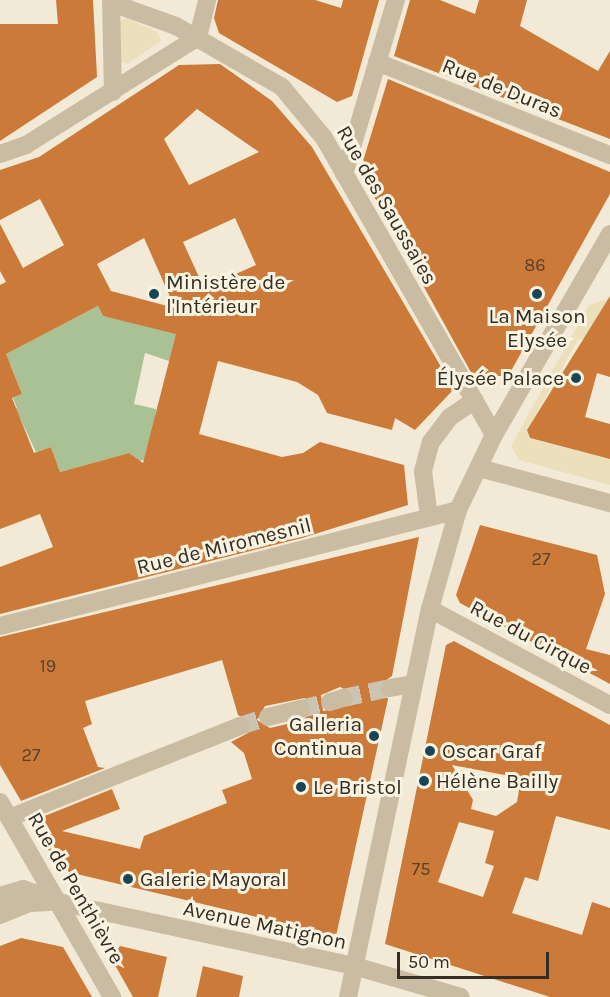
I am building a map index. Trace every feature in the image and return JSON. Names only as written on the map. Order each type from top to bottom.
[{"type":"street","points":[[0,154],[26,145],[198,37],[207,0]]},
{"type":"street","points":[[344,174],[396,0]]},
{"type":"street","points":[[111,1],[112,92]]},
{"type":"street","name":"Rue des Saussaies","points":[[111,1],[129,5],[198,37],[282,87],[324,138],[494,435]]},
{"type":"street","name":"Rue de Duras","points":[[377,62],[610,155]]},
{"type":"street","points":[[348,997],[413,684],[430,609],[458,510],[494,435],[610,234]]},
{"type":"street","points":[[429,517],[423,486],[426,456],[450,417],[475,400]]},
{"type":"street","points":[[478,468],[610,503]]},
{"type":"street","name":"Rue de Miromesnil","points":[[0,626],[458,510]]},
{"type":"street","name":"Rue du Cirque","points":[[430,609],[610,705]]},
{"type":"street","points":[[390,688],[413,684]]},
{"type":"street","points":[[268,717],[302,709]]},
{"type":"street","points":[[9,818],[240,726]]},
{"type":"street","name":"Rue de Penthièvre","points":[[0,802],[112,997]]},
{"type":"street","points":[[0,896],[23,889],[58,902]]},
{"type":"street","points":[[0,915],[30,903],[58,902]]},
{"type":"street","name":"Avenue Matignon","points":[[58,902],[354,966],[461,997]]},
{"type":"green space","points":[[98,306],[103,316],[183,332],[169,361],[145,353],[134,404],[156,409],[151,458],[139,461],[129,453],[60,472],[51,447],[36,452],[19,416],[10,411],[17,408],[13,398],[22,394],[11,366],[0,357]]},
{"type":"shaded area","points":[[127,18],[157,32],[161,41],[127,64],[121,61],[118,21]]},
{"type":"shaded area","points":[[608,299],[586,338],[578,340],[527,430],[530,439],[610,459],[610,485],[519,460],[511,446],[589,305]]},
{"type":"building","points":[[56,0],[93,0],[97,77],[0,141],[0,24],[58,24]]},
{"type":"building","points":[[218,0],[315,0],[341,8],[343,0],[379,0],[352,96],[337,102],[219,33],[214,18]]},
{"type":"building","points":[[410,0],[440,0],[475,14],[479,0],[527,0],[520,26],[598,71],[610,51],[610,139],[394,56]]},
{"type":"building","points":[[220,64],[272,101],[312,147],[454,389],[415,430],[395,418],[392,430],[327,413],[318,395],[297,382],[218,361],[199,434],[282,457],[303,453],[320,442],[404,465],[408,505],[302,538],[0,614],[0,567],[53,547],[40,514],[0,529],[0,285],[6,282],[0,271],[0,224],[23,268],[64,245],[40,199],[0,220],[0,170],[39,157],[179,65]],"holes":[[[197,109],[259,152],[189,185],[164,139]],[[235,218],[256,265],[204,288],[183,242]],[[144,238],[175,308],[111,291],[97,264]],[[98,306],[103,316],[176,334],[143,463],[129,453],[60,472],[51,447],[34,453],[12,398],[22,394],[6,354]]]},
{"type":"building","points":[[388,79],[610,172],[610,194],[507,378],[473,376],[360,171]]},
{"type":"building","name":"Élysée Palace","points":[[610,296],[610,377],[597,373],[585,417],[610,424],[610,459],[530,438],[527,430]]},
{"type":"building","points":[[480,525],[597,555],[605,594],[586,649],[610,655],[610,684],[460,603],[456,595]]},
{"type":"building","points":[[419,537],[392,676],[379,685],[388,699],[336,936],[60,870],[32,821],[112,789],[120,809],[62,831],[140,849],[144,836],[227,803],[222,790],[252,779],[244,753],[231,742],[248,733],[251,722],[238,715],[222,660],[85,701],[92,724],[83,728],[98,767],[105,768],[21,801],[0,765],[0,637]],"holes":[[[340,687],[354,694],[352,705],[323,711],[321,695]],[[305,698],[312,707],[304,720],[270,728],[257,720],[265,706]]]},
{"type":"building","points":[[454,641],[610,725],[610,830],[556,816],[538,881],[525,877],[512,913],[582,935],[592,902],[610,908],[610,997],[550,997],[385,944],[446,645]],"holes":[[[452,765],[521,778],[517,802],[496,816],[471,809],[473,800]],[[459,822],[494,831],[485,863],[494,866],[483,897],[438,882]]]},
{"type":"building","points":[[21,938],[63,947],[92,997],[0,997],[0,946]]},
{"type":"building","points":[[120,946],[167,957],[158,997],[133,997],[111,958]]},
{"type":"building","points":[[203,966],[243,976],[239,997],[196,997]]},
{"type":"tunnel","points":[[343,698],[390,688]]},
{"type":"tunnel","points":[[301,709],[330,702]]},
{"type":"tunnel","points":[[240,726],[268,717]]},
{"type":"place","name":"Ministère de l'Intérieur","points":[[154,294]]},
{"type":"place","name":"La Maison Elysée","points":[[537,294]]},
{"type":"place","name":"Élysée Palace","points":[[576,378]]},
{"type":"place","name":"Galleria Continua","points":[[374,736]]},
{"type":"place","name":"Oscar Graf","points":[[430,751]]},
{"type":"place","name":"Hélène Bailly","points":[[424,781]]},
{"type":"place","name":"Le Bristol","points":[[301,787]]},
{"type":"place","name":"Galerie Mayoral","points":[[128,879]]}]
